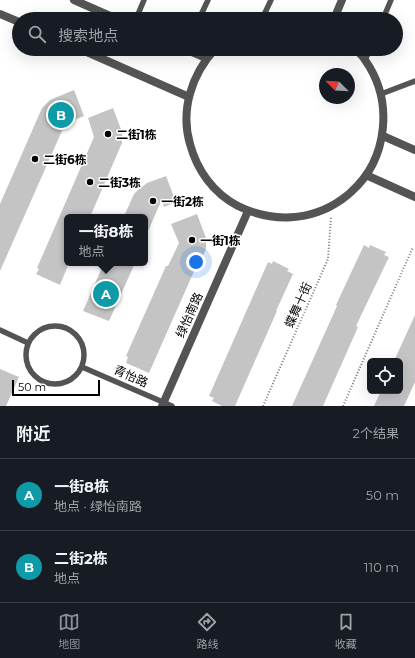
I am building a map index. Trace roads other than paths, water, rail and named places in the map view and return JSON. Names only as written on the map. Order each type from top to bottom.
[{"type":"street","points":[[337,12],[342,0]]},
{"type":"street","points":[[77,1],[101,12]]},
{"type":"street","points":[[0,14],[12,19]]},
{"type":"street","points":[[96,56],[188,97]]},
{"type":"street","points":[[202,56],[206,58],[195,77],[188,97],[186,117],[188,137],[193,156],[202,174],[215,189],[230,202],[248,211],[269,217],[290,218],[312,214],[332,206],[351,193],[366,175],[376,156],[383,136],[384,115],[381,94],[375,76],[361,56]]},
{"type":"street","points":[[383,136],[415,150]]},
{"type":"street","points":[[366,175],[415,197]]},
{"type":"street","name":"绿怡南路","points":[[163,404],[248,211]]},
{"type":"lane","points":[[139,12],[144,0]]},
{"type":"lane","points":[[202,12],[208,0]]},
{"type":"lane","points":[[265,12],[271,0]]},
{"type":"lane","points":[[386,12],[392,0]]},
{"type":"lane","points":[[365,60],[367,56]]},
{"type":"lane","points":[[381,94],[415,81]]},
{"type":"lane","points":[[57,325],[64,326],[70,329],[80,339],[85,353],[82,367],[79,373],[68,382],[54,384],[40,380],[34,376],[27,364],[26,350],[28,343],[37,332],[43,328],[57,325]]},
{"type":"lane","points":[[0,330],[28,343]]},
{"type":"lane","name":"青怡路","points":[[82,367],[163,404],[172,406]]},
{"type":"place","name":"二街2栋","points":[[61,115]]},
{"type":"place","name":"二街1栋","points":[[108,134]]},
{"type":"place","name":"二街6栋","points":[[35,159]]},
{"type":"place","name":"二街3栋","points":[[90,182]]},
{"type":"place","name":"一街2栋","points":[[153,201]]},
{"type":"place","name":"一街1栋","points":[[192,240]]},
{"type":"place","name":"一街8栋","points":[[106,294]]}]
